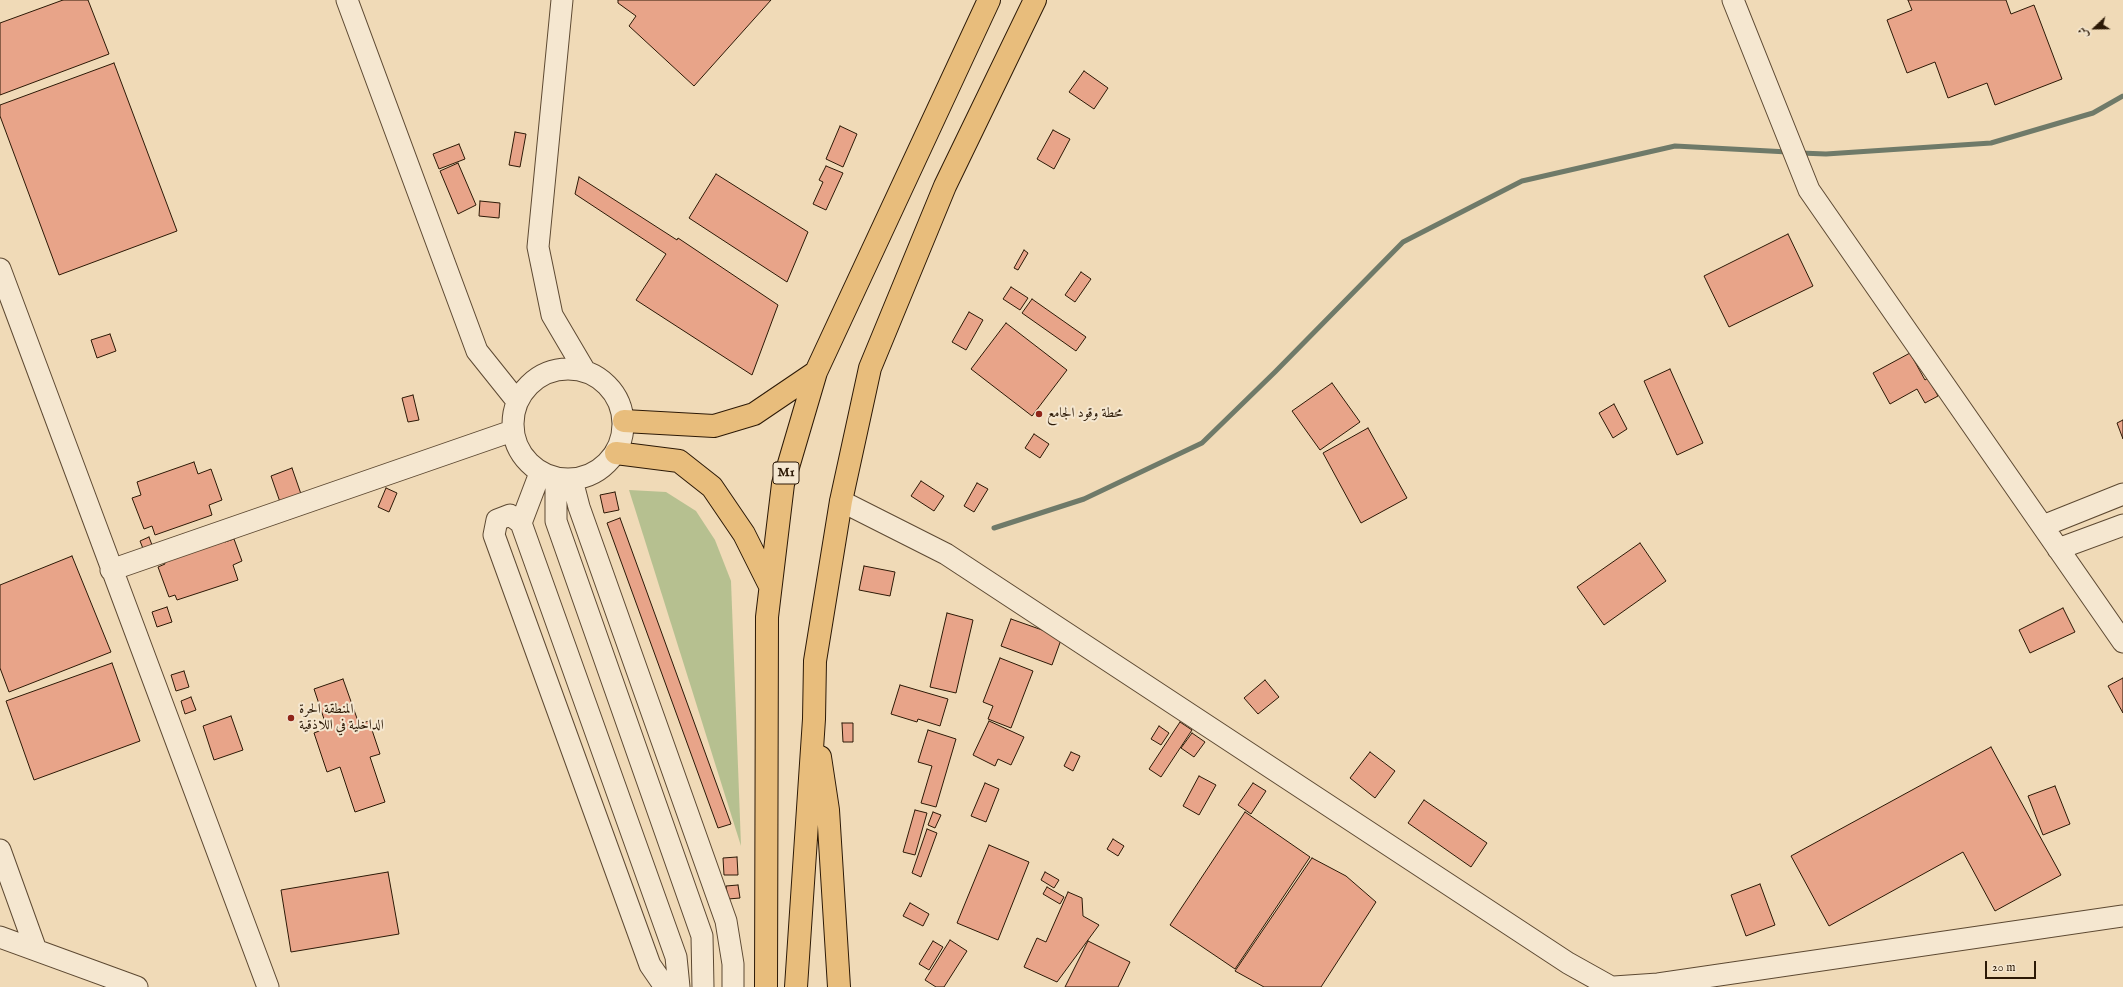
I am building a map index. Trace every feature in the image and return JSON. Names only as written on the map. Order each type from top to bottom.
[{"type":"highway","name":"M1","points":[[766,987],[767,617],[783,484],[816,372],[989,0]]},
{"type":"highway","points":[[796,987],[814,719],[815,661],[841,501],[870,368],[945,186],[1035,0]]},
{"type":"highway","points":[[624,421],[714,426],[754,414],[816,372]]},
{"type":"highway","points":[[616,453],[679,461],[712,487],[744,534],[770,586]]},
{"type":"highway","points":[[814,719],[828,810],[839,987]]},
{"type":"street","points":[[348,0],[477,351],[517,402]]},
{"type":"street","points":[[562,0],[538,247],[552,315],[585,371]]},
{"type":"street","points":[[1733,0],[1810,190],[2123,642]]},
{"type":"street","points":[[0,269],[111,570],[268,987]]},
{"type":"street","points":[[556,477],[590,476],[605,466],[616,453],[622,438],[624,421],[620,405],[612,390],[600,379],[585,371],[569,368],[553,370],[538,377],[526,388],[517,402],[513,416],[512,431],[517,448],[527,462],[556,477],[579,507],[726,921],[733,964],[733,987]]},
{"type":"street","points":[[111,570],[512,431]]},
{"type":"street","points":[[521,523],[556,477]]},
{"type":"street","points":[[556,477],[556,521],[702,936],[703,987]]},
{"type":"street","points":[[2042,526],[2123,494]]},
{"type":"street","points":[[841,501],[946,554],[1568,963],[1611,987]]},
{"type":"street","points":[[668,987],[661,981],[650,965],[494,536],[497,520],[510,515],[521,523],[676,957],[679,987]]},
{"type":"street","points":[[2058,549],[2123,525]]},
{"type":"street","points":[[0,850],[36,950]]},
{"type":"street","points":[[1614,987],[1658,984],[2123,916]]},
{"type":"street","points":[[0,937],[137,987]]},
{"type":"green space","points":[[629,490],[666,492],[696,511],[715,540],[731,581],[741,846]]},
{"type":"building","points":[[63,0],[88,0],[109,54],[0,95],[0,23]]},
{"type":"building","points":[[618,0],[771,0],[694,86],[629,26],[636,16],[618,3]]},
{"type":"building","points":[[1908,0],[2006,0],[2011,14],[2034,5],[2062,79],[1995,105],[1987,83],[1948,98],[1935,62],[1907,73],[1887,20],[1912,10]]},
{"type":"building","points":[[114,63],[177,231],[59,275],[0,116],[0,105]]},
{"type":"building","points":[[1084,71],[1108,88],[1094,109],[1069,92]]},
{"type":"building","points":[[840,126],[857,134],[843,167],[826,159]]},
{"type":"building","points":[[1053,130],[1070,139],[1054,169],[1037,159]]},
{"type":"building","points":[[515,132],[526,134],[520,167],[509,165]]},
{"type":"building","points":[[459,144],[465,159],[439,169],[433,154]]},
{"type":"building","points":[[458,163],[476,205],[458,214],[440,171]]},
{"type":"building","points":[[826,166],[843,173],[826,210],[813,204],[823,182],[819,180]]},
{"type":"building","points":[[716,174],[808,232],[787,282],[689,218]]},
{"type":"building","points":[[579,177],[677,240],[678,238],[778,305],[752,375],[636,300],[666,254],[575,194]]},
{"type":"building","points":[[480,201],[500,203],[499,218],[479,216]]},
{"type":"building","points":[[1788,234],[1813,286],[1729,327],[1704,276]]},
{"type":"building","points":[[1024,250],[1028,253],[1018,270],[1014,268]]},
{"type":"building","points":[[1081,272],[1091,279],[1075,302],[1065,295]]},
{"type":"building","points":[[1011,287],[1028,298],[1020,310],[1003,299]]},
{"type":"building","points":[[1032,299],[1086,337],[1076,351],[1022,313]]},
{"type":"building","points":[[969,312],[983,320],[966,350],[952,342]]},
{"type":"building","points":[[1006,323],[1067,370],[1032,416],[971,369]]},
{"type":"building","points":[[110,334],[116,351],[97,358],[91,340]]},
{"type":"building","points":[[1910,353],[1925,380],[1928,378],[1938,396],[1925,403],[1917,389],[1890,404],[1873,373]]},
{"type":"building","points":[[1670,369],[1703,443],[1677,455],[1644,381]]},
{"type":"building","points":[[1332,383],[1360,422],[1320,450],[1292,411]]},
{"type":"building","points":[[413,395],[419,420],[408,422],[402,398]]},
{"type":"building","points":[[1614,404],[1627,429],[1613,438],[1599,413]]},
{"type":"building","points":[[2123,420],[2123,439],[2117,423]]},
{"type":"building","points":[[1368,428],[1407,498],[1361,523],[1323,453]]},
{"type":"building","points":[[1034,434],[1049,444],[1040,458],[1025,448]]},
{"type":"building","points":[[194,462],[198,474],[211,469],[222,500],[209,505],[212,515],[155,535],[152,526],[144,529],[132,498],[141,495],[137,482]]},
{"type":"building","points":[[292,468],[301,494],[280,502],[271,476]]},
{"type":"building","points":[[921,481],[944,496],[934,511],[911,496]]},
{"type":"building","points":[[977,483],[988,489],[974,512],[964,506]]},
{"type":"building","points":[[386,488],[397,493],[389,512],[378,507]]},
{"type":"building","points":[[615,492],[619,510],[604,513],[600,495]]},
{"type":"building","points":[[620,518],[731,824],[718,828],[607,523]]},
{"type":"building","points":[[222,535],[225,542],[234,539],[242,561],[233,565],[238,580],[177,600],[175,595],[169,597],[158,567],[165,564],[162,555]]},
{"type":"building","points":[[149,537],[155,553],[146,556],[140,541]]},
{"type":"building","points":[[1640,543],[1666,581],[1604,625],[1577,587]]},
{"type":"building","points":[[72,556],[111,652],[9,692],[0,668],[0,585]]},
{"type":"building","points":[[864,566],[895,572],[890,596],[859,590]]},
{"type":"building","points":[[167,607],[172,622],[157,627],[152,612]]},
{"type":"building","points":[[2063,608],[2075,632],[2030,653],[2019,630]]},
{"type":"building","points":[[947,613],[973,620],[956,693],[930,687]]},
{"type":"building","points":[[1011,619],[1062,637],[1052,665],[1001,646]]},
{"type":"building","points":[[1000,658],[1033,671],[1011,728],[988,719],[993,706],[983,702]]},
{"type":"building","points":[[112,663],[140,741],[34,780],[6,701]]},
{"type":"building","points":[[184,671],[189,687],[176,691],[171,675]]},
{"type":"building","points":[[2123,678],[2123,713],[2108,686]]},
{"type":"building","points":[[343,679],[359,724],[369,721],[380,754],[370,757],[385,802],[355,812],[340,767],[327,772],[314,733],[327,728],[314,689]]},
{"type":"building","points":[[1265,680],[1279,697],[1258,714],[1244,698]]},
{"type":"building","points":[[900,685],[948,699],[940,726],[918,719],[917,722],[891,714]]},
{"type":"building","points":[[191,697],[196,710],[185,714],[181,701]]},
{"type":"building","points":[[231,716],[243,750],[214,760],[203,726]]},
{"type":"building","points":[[989,721],[1024,737],[1011,765],[998,759],[995,766],[973,755]]},
{"type":"building","points":[[1180,722],[1192,730],[1161,777],[1149,769]]},
{"type":"building","points":[[842,723],[853,723],[853,742],[843,742]]},
{"type":"building","points":[[1159,726],[1169,733],[1161,745],[1151,739]]},
{"type":"building","points":[[928,730],[956,739],[936,807],[921,803],[932,766],[918,762]]},
{"type":"building","points":[[1192,733],[1205,742],[1194,757],[1181,748]]},
{"type":"building","points":[[1991,747],[2061,875],[1995,911],[1963,852],[1829,926],[1791,856]]},
{"type":"building","points":[[1071,752],[1080,756],[1073,771],[1064,766]]},
{"type":"building","points":[[1370,752],[1395,771],[1375,798],[1350,778]]},
{"type":"building","points":[[1199,776],[1216,785],[1199,815],[1183,806]]},
{"type":"building","points":[[985,783],[999,789],[986,822],[971,816]]},
{"type":"building","points":[[1253,783],[1266,791],[1251,814],[1238,805]]},
{"type":"building","points":[[2055,786],[2070,824],[2043,835],[2028,796]]},
{"type":"building","points":[[1424,800],[1487,843],[1471,867],[1408,823]]},
{"type":"building","points":[[915,810],[927,813],[915,855],[903,852]]},
{"type":"building","points":[[933,812],[941,815],[935,828],[928,825]]},
{"type":"building","points":[[1245,812],[1310,857],[1235,969],[1170,925]]},
{"type":"building","points":[[927,829],[937,833],[921,877],[912,873]]},
{"type":"building","points":[[1113,839],[1124,846],[1118,856],[1107,849]]},
{"type":"building","points":[[989,845],[1029,862],[998,940],[957,923]]},
{"type":"building","points":[[737,857],[738,875],[724,875],[723,858]]},
{"type":"building","points":[[1312,858],[1346,876],[1376,902],[1321,987],[1264,987],[1235,971]]},
{"type":"building","points":[[388,872],[399,934],[291,952],[281,890]]},
{"type":"building","points":[[1045,872],[1059,880],[1054,888],[1041,880]]},
{"type":"building","points":[[1760,884],[1775,925],[1746,936],[1731,895]]},
{"type":"building","points":[[738,885],[740,898],[728,899],[726,886]]},
{"type":"building","points":[[1047,887],[1064,897],[1060,904],[1043,894]]},
{"type":"building","points":[[1068,892],[1082,898],[1083,916],[1099,925],[1057,982],[1024,967],[1037,938],[1046,942]]},
{"type":"building","points":[[910,903],[929,914],[923,926],[903,916]]},
{"type":"building","points":[[950,940],[967,951],[944,987],[936,987],[925,980]]},
{"type":"building","points":[[933,941],[943,947],[929,970],[919,964]]},
{"type":"building","points":[[1088,941],[1130,962],[1118,987],[1065,987]]},
{"type":"waterway","points":[[1800,153],[1826,154],[1991,143],[2093,113],[2123,96]]},
{"type":"waterway","points":[[994,528],[1084,499],[1202,443],[1275,372],[1403,242],[1522,181],[1675,146],[1788,152]]},
{"type":"place","name":"محطة وقود الجامع","points":[[1039,414]]},
{"type":"place","name":"المنطقة الحرة الداخلية في اللاذقية","points":[[291,718]]}]
